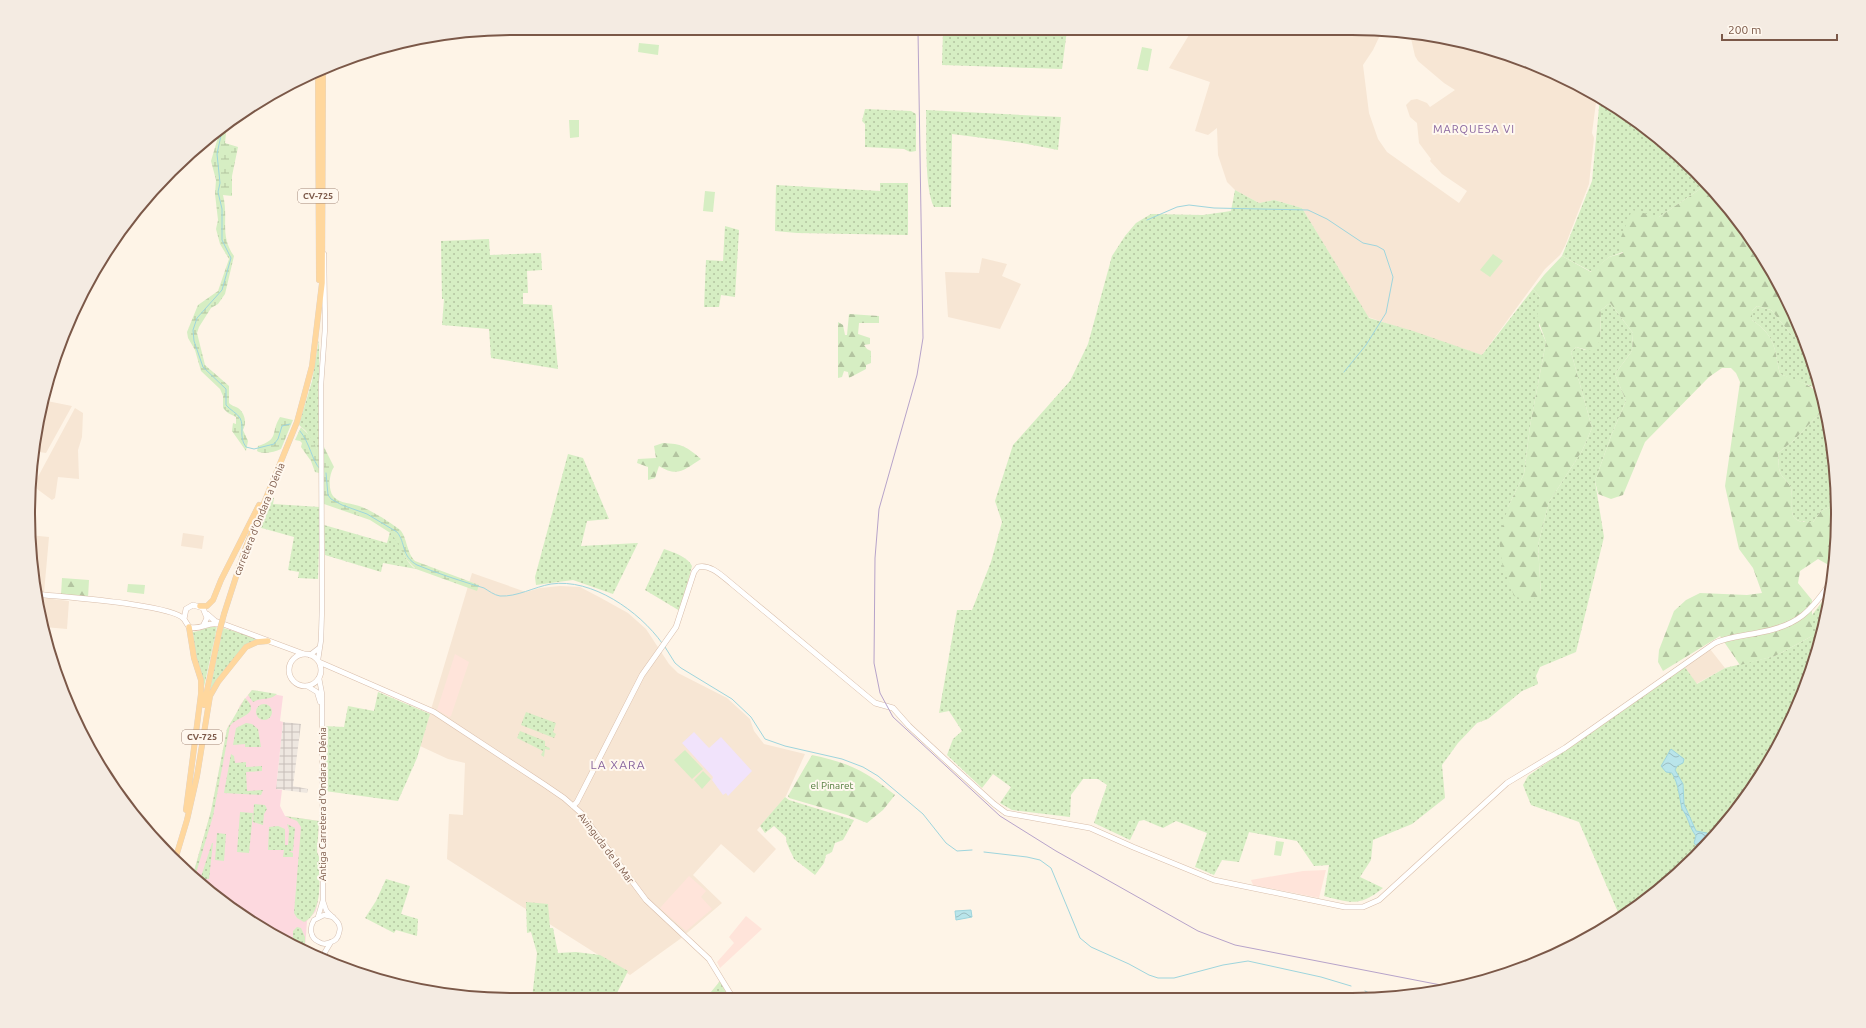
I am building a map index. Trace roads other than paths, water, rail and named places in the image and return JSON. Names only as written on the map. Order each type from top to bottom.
[{"type":"main road","name":"carretera d'Ondara a Dénia","points":[[175,853],[186,810],[208,684],[224,614],[244,552],[285,452],[306,393],[313,360],[322,283],[324,245],[323,75]]},
{"type":"main road","name":"carretera d'Ondara a Dénia","points":[[318,77],[318,321]]},
{"type":"main road","name":"CV-725","points":[[200,606],[207,606],[213,600],[221,580],[263,497],[280,456],[285,452]]},
{"type":"main road","points":[[573,806],[644,671],[678,623],[692,578],[698,567],[708,567],[723,576],[875,703],[893,708],[909,726],[994,804],[1006,813],[1090,828],[1133,848],[1216,881],[1357,908],[1368,906],[1379,900],[1513,778],[1565,748],[1715,643],[1727,639],[1772,630],[1803,616],[1816,604],[1825,592]]},
{"type":"main road","points":[[42,595],[145,606],[180,616],[189,627],[196,629],[211,623],[226,625]]},
{"type":"main road","points":[[169,612],[180,612],[193,605],[200,606],[215,621],[288,649],[310,655],[319,661],[320,675]]},
{"type":"main road","points":[[184,619],[186,609]]},
{"type":"main road","points":[[203,626],[207,618],[207,614]]},
{"type":"main road","name":"CV-725","points":[[186,810],[202,694],[189,627]]},
{"type":"main road","name":"CV-725","points":[[176,854],[187,820],[197,776],[207,703],[210,696],[215,686],[246,647],[257,642],[268,641]]},
{"type":"main road","points":[[288,649],[292,656],[289,669],[292,678],[297,684],[307,686],[314,683],[326,669],[335,669]]},
{"type":"main road","points":[[292,661],[299,655],[304,654]]},
{"type":"main road","name":"Avinguda de la Mar","points":[[319,661],[434,712],[490,748],[573,806],[595,831],[646,900],[709,959],[730,993]]},
{"type":"main road","points":[[643,665],[644,671]]},
{"type":"street","points":[[319,661],[322,581],[321,385],[325,328],[324,245]]},
{"type":"street","points":[[310,655],[316,652],[320,646]]},
{"type":"street","name":"Antiga Carretera d'Ondara a Dénia","points":[[318,917],[323,900],[322,707],[320,675]]},
{"type":"street","name":"Antiga Carretera d'Ondara a Dénia","points":[[307,686],[316,692],[322,707]]},
{"type":"street","name":"Antiga Carretera d'Ondara a Dénia","points":[[323,900],[327,912],[333,917]]},
{"type":"street","points":[[322,953],[319,942],[313,937],[311,930],[312,923],[318,917],[324,915],[333,917],[338,923],[340,930],[338,937],[332,942],[324,954]]},
{"type":"street","points":[[319,942],[332,942]]},
{"type":"water","points":[[1671,749],[1684,759],[1683,763],[1677,766],[1675,770],[1683,784],[1684,804],[1696,831],[1708,834],[1697,846],[1694,843],[1696,836],[1682,809],[1674,777],[1672,773],[1666,772],[1661,766]]},
{"type":"water","points":[[971,910],[972,917],[956,920],[955,911]]},
{"type":"waterway","points":[[221,135],[217,154],[220,183],[218,192],[222,209],[222,240],[231,258],[222,290],[197,318],[193,330],[194,341],[203,367],[226,389],[226,405],[240,418],[242,425],[242,439],[246,447],[254,449],[274,444],[278,439],[282,426],[290,424]]},
{"type":"waterway","points":[[1147,220],[1177,207],[1189,205],[1214,208],[1308,210],[1327,219],[1363,243],[1377,246],[1384,250],[1393,277],[1386,313],[1366,345],[1344,372]]},
{"type":"waterway","points":[[300,431],[317,466],[320,469]]},
{"type":"waterway","points":[[326,473],[328,495],[331,499],[342,505],[367,514],[397,532],[400,536],[408,558],[417,565],[484,588],[500,596],[513,595],[551,584],[582,586],[613,599],[628,609],[641,619],[662,643]]},
{"type":"waterway","points":[[665,647],[675,663],[681,668],[732,699],[751,717],[765,739],[785,746],[842,759],[863,767],[878,776],[923,814],[946,843],[957,851],[972,850]]},
{"type":"waterway","points":[[984,852],[1040,860],[1051,868],[1080,938],[1091,947],[1129,964],[1149,975],[1158,978],[1174,978],[1223,965],[1248,961],[1321,977],[1351,986]]},
{"type":"tram line","points":[[918,35],[923,338],[917,375],[879,509],[875,558],[874,663],[880,693],[893,717],[1000,816],[1056,851],[1198,931],[1235,945],[1440,985]]},
{"type":"district","name":"MARQUESA VI","points":[[1474,129]]},
{"type":"district","name":"LA XARA","points":[[618,764]]},
{"type":"park label","name":"el Pinaret","points":[[832,785]]}]
